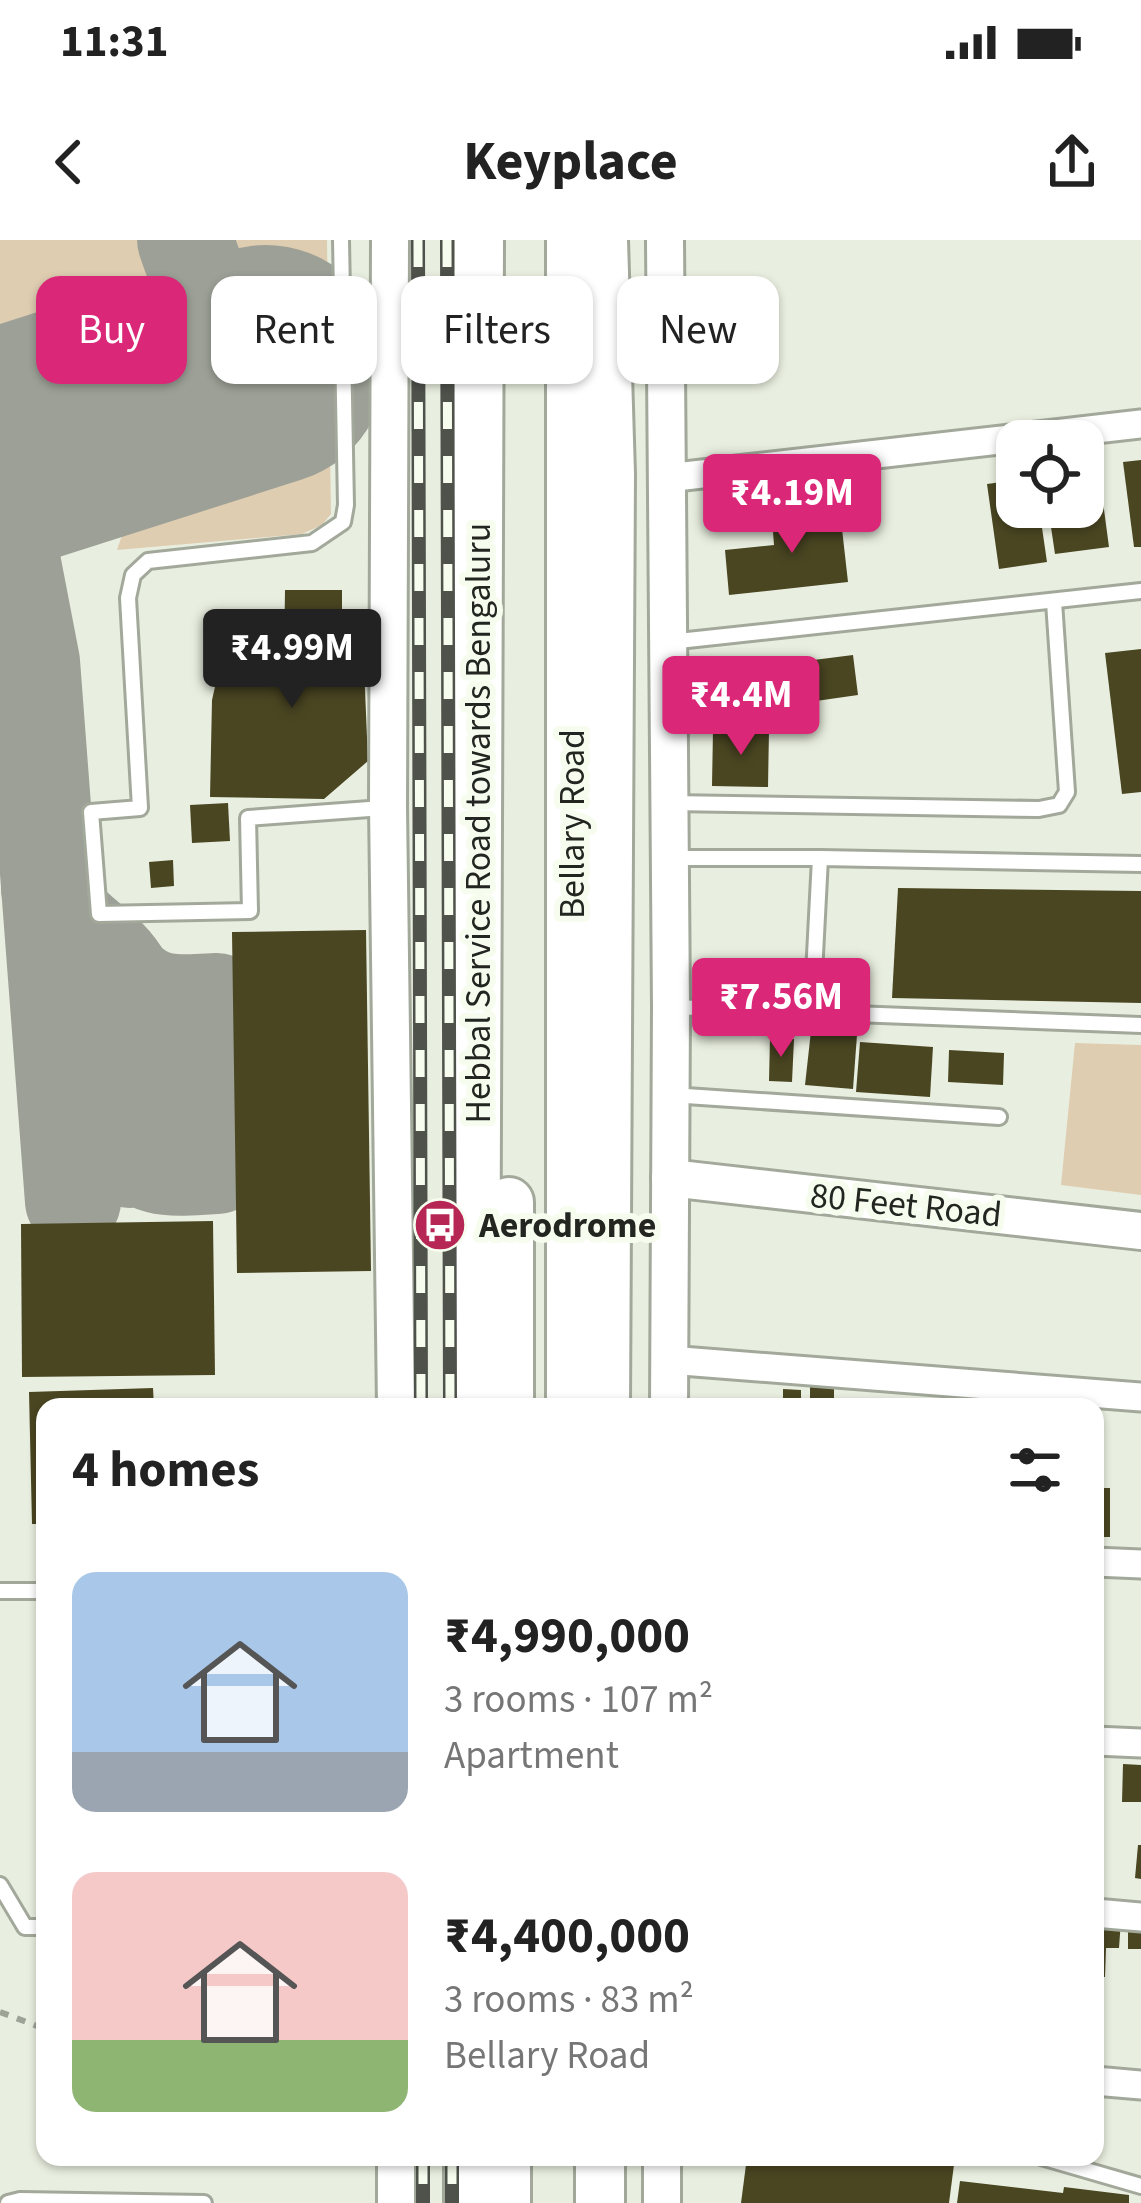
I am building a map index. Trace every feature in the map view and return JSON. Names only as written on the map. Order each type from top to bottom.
[{"type":"highway","name":"Hebbal Service Road towards Bengaluru","points":[[475,1398],[479,240]]},
{"type":"highway","name":"Bellary Road","points":[[504,240],[509,1398]]},
{"type":"highway","name":"Bellary Road","points":[[571,240],[571,1398]]},
{"type":"highway","points":[[603,240],[610,474],[605,1398]]},
{"type":"highway","points":[[469,2166],[469,2203]]},
{"type":"highway","points":[[506,2166],[506,2203]]},
{"type":"highway","points":[[568,2166],[568,2203]]},
{"type":"highway","points":[[600,2166],[600,2203]]},
{"type":"street","points":[[390,240],[388,807],[396,1398]]},
{"type":"street","points":[[664,240],[671,1007],[669,1398]]},
{"type":"street","points":[[667,478],[1141,424]]},
{"type":"street","name":"80 Feet Road","points":[[670,1178],[1141,1231]]},
{"type":"street","points":[[669,1360],[926,1395],[1141,1397]]},
{"type":"street","points":[[1104,1562],[1141,1564]]},
{"type":"street","points":[[1104,1741],[1141,1743]]},
{"type":"street","points":[[1104,1914],[1141,1917]]},
{"type":"street","points":[[1104,2082],[1141,2085]]},
{"type":"street","points":[[396,2166],[396,2203]]},
{"type":"street","points":[[662,2166],[662,2203]]},
{"type":"lane","points":[[341,240],[343,522],[312,543],[148,561],[133,575],[128,598],[140,808],[91,812],[99,914],[250,911],[248,818],[388,807]]},
{"type":"lane","points":[[668,642],[1141,591]]},
{"type":"lane","points":[[670,803],[1039,809],[1059,805],[1067,792],[1054,602]]},
{"type":"lane","points":[[670,858],[1141,864]]},
{"type":"lane","points":[[812,1013],[820,858]]},
{"type":"lane","points":[[671,1007],[1141,1025]]},
{"type":"lane","points":[[671,1095],[999,1117]]},
{"type":"lane","points":[[0,1591],[36,1591]]},
{"type":"lane","points":[[0,1885],[25,1927],[36,1927]]},
{"type":"lane","points":[[1072,2166],[1141,2186]]},
{"type":"lane","points":[[8,2203],[204,2203]]},
{"type":"path","points":[[0,2012],[36,2026]]},
{"type":"shaded area","points":[[0,240],[141,240],[152,276],[36,276],[36,379],[0,391]]},
{"type":"shaded area","points":[[229,240],[327,240],[328,276],[241,276]]},
{"type":"shaded area","points":[[278,384],[329,384],[331,514],[322,525],[302,534],[117,550],[128,523],[163,479],[210,448],[287,412]]},
{"type":"shaded area","points":[[1075,1043],[1141,1045],[1141,1195],[1061,1185]]},
{"type":"building","points":[[1141,460],[1141,547],[1134,547],[1123,462]]},
{"type":"building","points":[[996,483],[996,528],[1042,528],[1047,562],[999,569],[987,484]]},
{"type":"building","points":[[1104,510],[1109,547],[1055,554],[1051,528],[1104,528]]},
{"type":"building","points":[[840,511],[848,582],[729,595],[725,550],[774,545],[772,518]]},
{"type":"building","points":[[285,590],[342,590],[342,645],[355,646],[357,667],[364,666],[368,761],[324,799],[210,797],[212,700],[217,678],[232,663],[284,661]]},
{"type":"building","points":[[1141,649],[1141,792],[1122,794],[1105,653]]},
{"type":"building","points":[[853,655],[858,695],[795,704],[790,663]]},
{"type":"building","points":[[775,674],[776,713],[719,715],[718,676]]},
{"type":"building","points":[[713,730],[769,730],[768,787],[712,786]]},
{"type":"building","points":[[228,803],[230,841],[192,843],[190,805]]},
{"type":"building","points":[[173,860],[174,886],[151,888],[149,862]]},
{"type":"building","points":[[898,888],[1141,891],[1141,1003],[892,998]]},
{"type":"building","points":[[366,930],[371,1271],[237,1273],[232,932]]},
{"type":"building","points":[[811,1031],[857,1035],[853,1089],[805,1085]]},
{"type":"building","points":[[770,1038],[794,1039],[792,1082],[769,1081]]},
{"type":"building","points":[[860,1042],[933,1047],[930,1097],[856,1092]]},
{"type":"building","points":[[949,1050],[1004,1053],[1003,1085],[948,1082]]},
{"type":"building","points":[[213,1221],[215,1375],[22,1377],[21,1224]]},
{"type":"building","points":[[810,1386],[834,1386],[834,1398],[810,1398]]},
{"type":"building","points":[[153,1388],[154,1398],[36,1398],[36,1524],[32,1524],[29,1392]]},
{"type":"building","points":[[783,1389],[801,1390],[801,1398],[783,1398]]},
{"type":"building","points":[[1104,1488],[1110,1488],[1110,1537],[1104,1537]]},
{"type":"building","points":[[1123,1764],[1141,1765],[1141,1802],[1122,1802]]},
{"type":"building","points":[[1141,1845],[1141,1879],[1135,1878]]},
{"type":"building","points":[[1104,1919],[1121,1920],[1119,1948],[1106,1948],[1105,1977]]},
{"type":"building","points":[[1128,1926],[1141,1926],[1141,1949],[1128,1949]]},
{"type":"building","points":[[746,2166],[954,2166],[949,2203],[741,2203]]},
{"type":"building","points":[[960,2181],[1129,2195],[1129,2203],[957,2203]]},
{"type":"taxiway","points":[[169,396],[202,380],[214,359],[208,307],[185,240]]},
{"type":"taxiway","points":[[0,496],[32,662],[73,1201]]},
{"type":"taxiway","points":[[49,888],[63,915],[106,954],[124,978],[129,1160]]},
{"type":"taxiway","points":[[124,978],[156,999],[217,1001]]},
{"type":"taxiway","points":[[128,1059],[138,1078],[159,1086],[216,1085]]},
{"type":"taxiway","points":[[129,1137],[143,1159],[154,1164],[217,1166]]},
{"type":"runway","points":[[0,450],[211,383]]},
{"type":"railway","points":[[418,240],[421,1398]]},
{"type":"railway","points":[[447,240],[450,1398]]},
{"type":"railway","points":[[423,2166],[423,2203]]},
{"type":"railway","points":[[452,2166],[452,2203]]},
{"type":"place","name":"Aerodrome","points":[[440,1225]]}]
